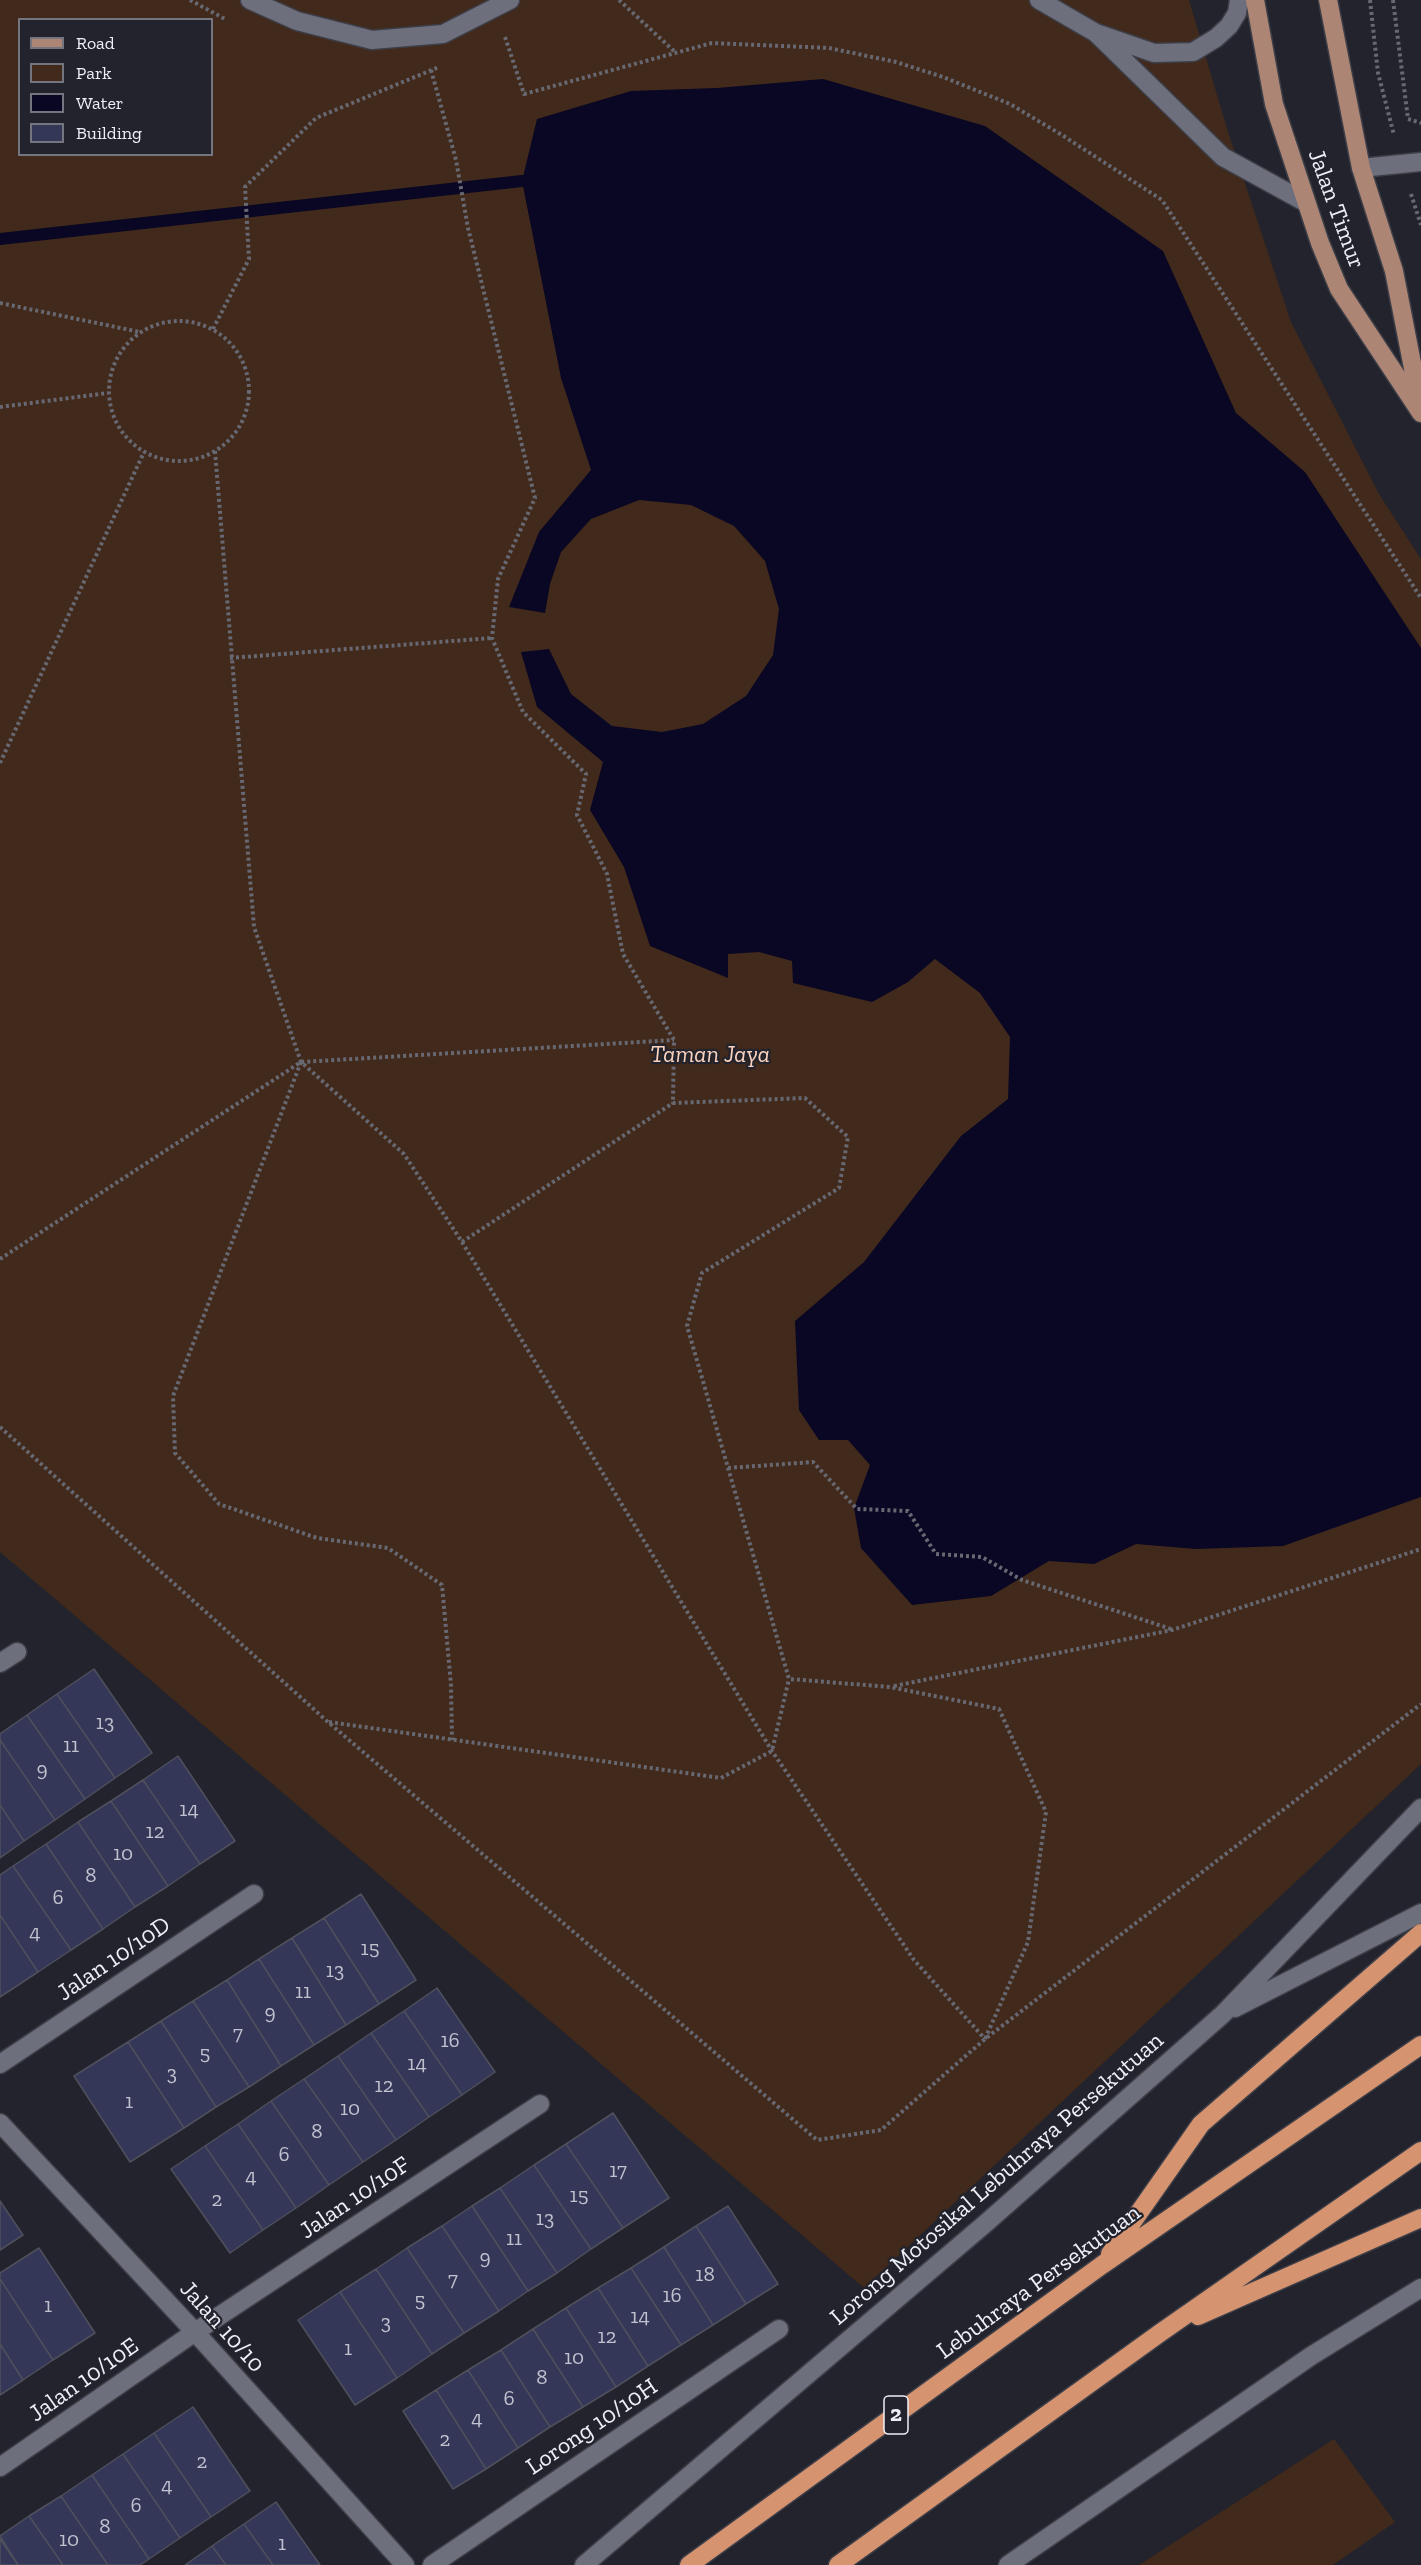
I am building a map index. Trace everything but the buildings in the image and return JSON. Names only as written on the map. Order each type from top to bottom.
[{"type":"highway","points":[[1102,2265],[1201,2124],[1421,1933]]},
{"type":"highway","name":"Lebuhraya Persekutuan","points":[[689,2565],[1102,2265],[1421,2044]]},
{"type":"highway","points":[[838,2565],[1160,2333],[1421,2151]]},
{"type":"highway","points":[[1160,2333],[1421,2218]]},
{"type":"main road","name":"Jalan Timur","points":[[1255,0],[1274,104],[1305,201],[1340,290],[1421,413]]},
{"type":"main road","name":"Jalan Timur","points":[[1328,0],[1361,168],[1394,272],[1421,413]]},
{"type":"street","points":[[250,0],[297,21],[372,40],[443,34],[510,0]]},
{"type":"street","points":[[1039,0],[1096,33],[1154,52],[1193,52],[1229,26],[1237,13],[1239,0]]},
{"type":"street","points":[[1096,33],[1222,157],[1305,201]]},
{"type":"street","points":[[1361,168],[1421,162]]},
{"type":"street","points":[[0,1663],[17,1652]]},
{"type":"street","name":"Lorong Motosikal Lebuhraya Persekutuan","points":[[584,2565],[977,2230],[1223,2014],[1421,1808]]},
{"type":"street","name":"Jalan 10/10D","points":[[0,2064],[254,1894]]},
{"type":"street","points":[[1223,2014],[1421,1913]]},
{"type":"street","name":"Jalan 10/10F","points":[[195,2332],[540,2104]]},
{"type":"street","name":"Jalan 10/10","points":[[0,2123],[195,2332],[405,2565]]},
{"type":"street","points":[[1008,2565],[1311,2356],[1421,2288]]},
{"type":"street","name":"Lorong 10/10H","points":[[432,2565],[779,2329]]},
{"type":"street","name":"Jalan 10/10E","points":[[0,2467],[195,2332]]},
{"type":"path","points":[[619,0],[676,53]]},
{"type":"path","points":[[1370,0],[1378,73],[1421,225]]},
{"type":"path","points":[[1393,0],[1408,119],[1421,123]]},
{"type":"path","points":[[504,36],[524,94],[712,43],[723,43],[829,48],[896,62],[944,77],[1010,104],[1162,200],[1421,598]]},
{"type":"path","points":[[213,329],[249,259],[245,188],[316,118],[432,70],[456,160],[468,228],[535,498],[498,579],[492,638],[523,712],[586,774],[577,815],[607,874],[623,954],[674,1040],[673,1103]]},
{"type":"path","points":[[0,303],[140,332]]},
{"type":"path","points":[[189,321],[213,329],[232,344],[245,365],[250,389],[246,413],[234,435],[215,451],[192,460],[168,460],[144,452],[126,437],[113,416],[108,393],[111,370],[123,348],[140,332],[164,322],[189,321]]},
{"type":"path","points":[[0,407],[108,393]]},
{"type":"path","points":[[215,451],[230,658],[254,927],[301,1062],[404,1154],[462,1242],[772,1751],[914,1960],[986,2039]]},
{"type":"path","points":[[0,763],[144,452]]},
{"type":"path","points":[[230,658],[492,638]]},
{"type":"path","points":[[0,1259],[301,1062],[674,1040]]},
{"type":"path","points":[[301,1062],[173,1396],[175,1453],[219,1504],[317,1538],[388,1548],[442,1585],[451,1685],[452,1740]]},
{"type":"path","points":[[328,1722],[721,1778],[772,1751],[789,1679],[687,1326],[702,1273],[839,1188],[848,1137],[805,1098],[673,1103],[462,1242]]},
{"type":"path","points":[[0,1427],[328,1722],[817,2139],[881,2130],[986,2039],[1421,1704]]},
{"type":"path","points":[[728,1468],[813,1462],[857,1509],[908,1511],[936,1554],[982,1557],[1022,1580],[1172,1629]]},
{"type":"path","points":[[890,1687],[1172,1629],[1421,1549]]},
{"type":"path","points":[[789,1679],[890,1687],[999,1709],[1046,1812],[1028,1942],[986,2039]]},
{"type":"green space","name":"Taman Jaya","points":[[0,0],[1189,0],[1228,132],[1291,322],[1379,494],[1421,559],[1421,1764],[864,2288],[0,1552]]},
{"type":"green space","points":[[1334,2439],[1395,2522],[1333,2565],[1139,2565]]},
{"type":"water","points":[[823,79],[985,126],[1163,251],[1236,413],[1305,472],[1421,648],[1421,1497],[1283,1546],[1196,1549],[1136,1544],[1094,1564],[1049,1561],[991,1596],[912,1605],[861,1548],[854,1508],[870,1465],[848,1440],[819,1440],[799,1410],[795,1321],[864,1262],[961,1136],[1008,1099],[1010,1037],[980,993],[935,959],[908,982],[872,1002],[793,983],[792,961],[759,952],[728,954],[728,978],[650,946],[624,867],[590,810],[603,762],[537,707],[521,652],[549,649],[571,694],[612,726],[662,732],[703,724],[746,696],[773,655],[779,609],[765,561],[734,526],[691,505],[639,500],[591,519],[561,552],[550,584],[545,613],[509,607],[539,532],[591,470],[561,378],[522,181],[537,119],[631,91],[717,88]]},
{"type":"waterway","points":[[0,239],[522,181]]}]
